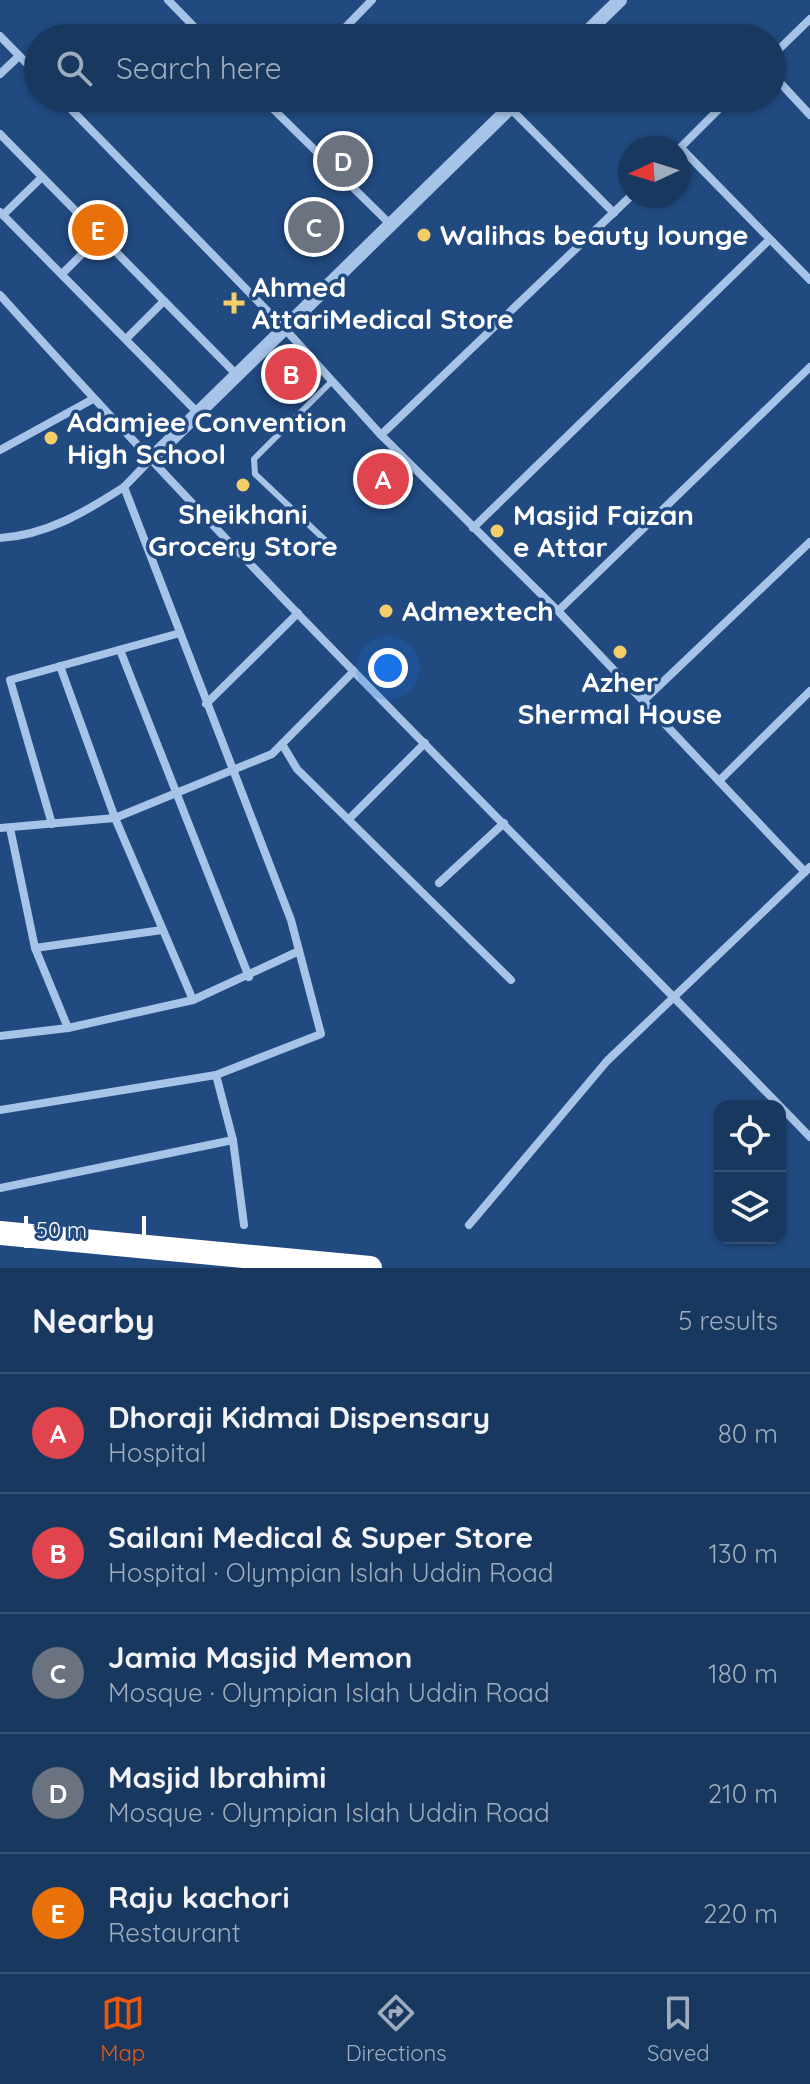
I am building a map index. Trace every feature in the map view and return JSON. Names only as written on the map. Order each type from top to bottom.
[{"type":"highway","points":[[0,1233],[370,1268]]},
{"type":"street","points":[[168,0],[191,24]]},
{"type":"street","points":[[349,24],[372,0]]},
{"type":"street","points":[[595,24],[620,0]]},
{"type":"street","points":[[786,42],[810,19]]},
{"type":"street","points":[[0,36],[24,61]]},
{"type":"street","points":[[0,74],[19,56]]},
{"type":"street","points":[[786,89],[810,115]]},
{"type":"street","points":[[74,112],[285,329],[381,435],[558,611],[719,781],[808,869],[607,1061],[469,1225]]},
{"type":"street","points":[[281,112],[391,225]]},
{"type":"street","points":[[0,538],[25,536],[53,527],[124,487],[506,112]]},
{"type":"street","points":[[523,112],[614,213]]},
{"type":"street","points":[[690,138],[716,112]]},
{"type":"street","points":[[0,134],[237,375]]},
{"type":"street","points":[[690,160],[810,280]]},
{"type":"street","points":[[42,177],[2,213],[198,413]]},
{"type":"street","points":[[381,435],[619,208]]},
{"type":"street","points":[[62,274],[100,236]]},
{"type":"street","points":[[473,528],[769,240]]},
{"type":"street","points":[[0,295],[93,399],[298,613],[810,1137]]},
{"type":"street","points":[[126,339],[164,301]]},
{"type":"street","points":[[558,611],[810,367]]},
{"type":"street","points":[[0,450],[93,399]]},
{"type":"street","points":[[0,1110],[216,1075],[321,1034],[291,920],[124,487]]},
{"type":"street","points":[[643,701],[810,542]]},
{"type":"street","points":[[206,704],[298,613]]},
{"type":"street","points":[[52,824],[10,680],[180,633]]},
{"type":"street","points":[[120,650],[249,977]]},
{"type":"street","points":[[60,666],[115,818],[193,1000]]},
{"type":"street","points":[[0,828],[115,818],[272,754],[354,671]]},
{"type":"street","points":[[719,781],[810,691]]},
{"type":"street","points":[[351,817],[425,743]]},
{"type":"street","points":[[282,744],[297,769],[511,980]]},
{"type":"street","points":[[439,883],[504,823]]},
{"type":"street","points":[[10,828],[35,948],[68,1028]]},
{"type":"street","points":[[35,948],[162,930]]},
{"type":"street","points":[[0,1036],[68,1028],[193,1000],[249,977],[299,951]]},
{"type":"street","points":[[216,1075],[233,1140],[244,1225]]},
{"type":"street","points":[[0,1188],[233,1140]]},
{"type":"lane","points":[[325,540],[255,474],[253,466],[254,459],[331,382]]},
{"type":"place","name":"Masjid Ibrahimi","points":[[343,161]]},
{"type":"place","name":"Jamia Masjid Memon","points":[[314,227]]},
{"type":"place","name":"Raju kachori","points":[[98,230]]},
{"type":"place","name":"Walihas beauty lounge","points":[[424,235]]},
{"type":"place","name":"Ahmed AttariMedical Store","points":[[234,303]]},
{"type":"place","name":"Sailani Medical & Super Store","points":[[291,374]]},
{"type":"place","name":"Adamjee Convention High School","points":[[51,438]]},
{"type":"place","name":"Dhoraji Kidmai Dispensary","points":[[383,479]]},
{"type":"place","name":"Sheikhani Grocery Store","points":[[243,485]]},
{"type":"place","name":"Masjid Faizan e Attar","points":[[497,531]]},
{"type":"place","name":"Admextech","points":[[386,611]]},
{"type":"place","name":"Azher Shermal House","points":[[620,652]]}]
